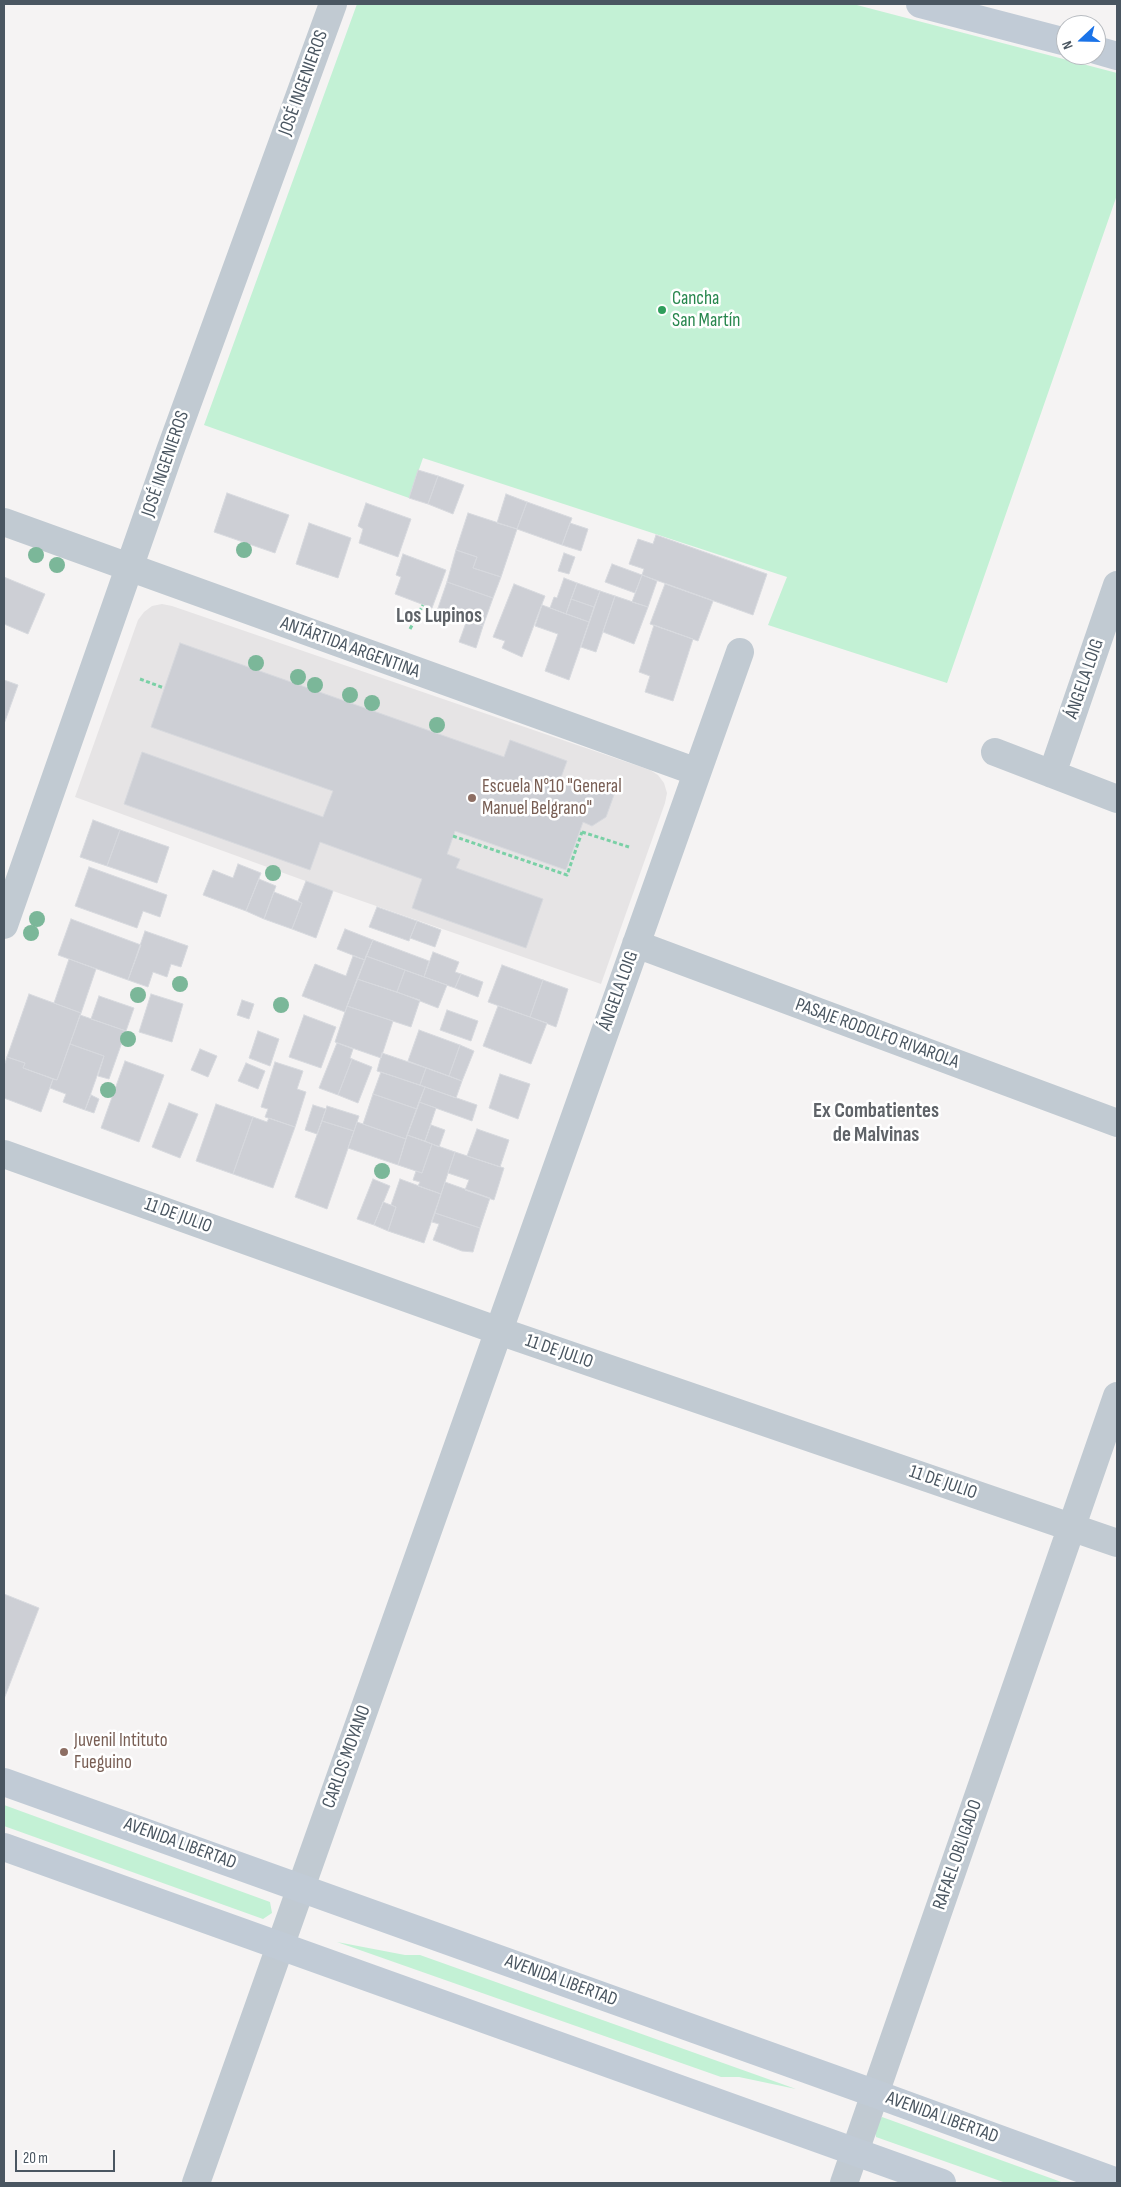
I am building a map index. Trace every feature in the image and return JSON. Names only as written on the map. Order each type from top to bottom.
[{"type":"street","name":"JOSÉ INGENIEROS","points":[[4,925],[170,451],[333,4]]},
{"type":"street","points":[[920,4],[1056,39]]},
{"type":"street","name":"ANTÁRTIDA ARGENTINA","points":[[4,522],[697,772]]},
{"type":"street","name":"ÁNGELA LOIG","points":[[1052,774],[1117,585]]},
{"type":"street","name":"ÁNGELA LOIG","points":[[499,1331],[740,652]]},
{"type":"street","points":[[995,752],[1117,800]]},
{"type":"street","name":"PASAJE RODOLFO RIVAROLA","points":[[636,944],[1117,1123]]},
{"type":"street","name":"11 DE JULIO","points":[[4,1154],[499,1331],[1117,1543]]},
{"type":"street","name":"CARLOS MOYANO","points":[[196,2183],[499,1331]]},
{"type":"street","name":"RAFAEL OBLIGADO","points":[[844,2183],[1117,1396]]},
{"type":"street","name":"AVENIDA LIBERTAD","points":[[4,1782],[1117,2182]]},
{"type":"street","points":[[4,1848],[942,2183]]},
{"type":"path","points":[[410,629],[423,605]]},
{"type":"path","points":[[140,679],[164,688]]},
{"type":"path","points":[[453,836],[568,875],[581,831],[629,848]]},
{"type":"shaded area","points":[[162,604],[650,770],[658,775],[664,783],[667,793],[665,803],[601,984],[333,891],[75,797],[138,620],[152,606]]},
{"type":"green space","name":"Cancha San Martín","points":[[357,4],[853,4],[1056,57],[1056,65],[1086,65],[1117,73],[1117,195],[947,683],[768,625],[787,577],[423,458],[409,498],[204,425]]},
{"type":"green space","points":[[4,1805],[270,1902],[272,1913],[263,1919],[4,1826]]},
{"type":"green space","points":[[337,1942],[405,1955],[420,1955],[796,2089],[739,2077],[721,2077]]},
{"type":"green space","points":[[882,2117],[1064,2183],[1006,2183],[876,2137],[874,2125]]},
{"type":"building","points":[[418,470],[438,476],[428,504],[409,498]]},
{"type":"building","points":[[438,476],[464,485],[453,514],[428,504]]},
{"type":"building","points":[[227,493],[289,515],[275,553],[214,532]]},
{"type":"building","points":[[506,494],[527,502],[517,529],[497,523]]},
{"type":"building","points":[[527,502],[572,518],[562,545],[517,529]]},
{"type":"building","points":[[366,503],[411,519],[398,557],[359,543],[363,529],[358,526]]},
{"type":"building","points":[[468,513],[517,529],[501,577],[473,568],[477,557],[456,550]]},
{"type":"building","points":[[309,523],[351,538],[338,578],[296,564]]},
{"type":"building","points":[[570,523],[588,529],[581,551],[562,545]]},
{"type":"building","points":[[656,535],[767,574],[753,615],[642,575],[644,569],[629,564],[638,539],[653,544]]},
{"type":"building","points":[[456,550],[477,557],[473,568],[501,577],[493,598],[447,582]]},
{"type":"building","points":[[564,553],[575,557],[569,574],[558,571]]},
{"type":"building","points":[[403,554],[446,570],[432,608],[395,594],[401,577],[396,575]]},
{"type":"building","points":[[612,564],[642,575],[635,593],[605,582]]},
{"type":"building","points":[[642,575],[657,581],[648,607],[632,602]]},
{"type":"building","points":[[4,577],[45,594],[28,634],[4,624]]},
{"type":"building","points":[[564,578],[577,583],[566,614],[550,608],[554,597],[557,598]]},
{"type":"building","points":[[447,582],[493,598],[483,626],[437,611]]},
{"type":"building","points":[[577,583],[600,591],[594,607],[571,599]]},
{"type":"building","points":[[514,584],[545,596],[522,657],[502,648],[505,641],[493,637]]},
{"type":"building","points":[[665,584],[713,601],[698,641],[650,624]]},
{"type":"building","points":[[600,591],[615,596],[596,652],[581,647]]},
{"type":"building","points":[[615,596],[648,607],[634,644],[603,632]]},
{"type":"building","points":[[571,599],[594,607],[589,622],[566,614]]},
{"type":"building","points":[[542,605],[589,622],[569,680],[545,671],[558,634],[535,626]]},
{"type":"building","points":[[467,620],[483,626],[476,648],[459,642]]},
{"type":"building","points":[[654,625],[693,639],[673,701],[645,692],[650,676],[639,672]]},
{"type":"building","name":"Escuela N°10 \"General Manuel Belgrano\"","points":[[180,643],[504,757],[510,740],[567,761],[560,780],[581,788],[583,781],[615,792],[606,817],[592,826],[583,822],[566,870],[455,831],[447,854],[460,859],[456,868],[543,899],[526,948],[412,908],[422,879],[320,842],[310,870],[124,804],[142,752],[323,817],[333,791],[151,727]]},
{"type":"building","points":[[4,680],[18,685],[4,724]]},
{"type":"building","points":[[93,820],[120,830],[107,866],[80,857]]},
{"type":"building","points":[[120,830],[169,847],[157,883],[107,866]]},
{"type":"building","points":[[238,864],[261,873],[246,911],[203,895],[213,870],[233,878]]},
{"type":"building","points":[[89,867],[167,895],[160,917],[143,911],[137,928],[75,906]]},
{"type":"building","points":[[259,879],[276,886],[264,919],[246,911]]},
{"type":"building","points":[[306,881],[333,891],[316,938],[292,929],[302,903],[298,901]]},
{"type":"building","points":[[274,892],[302,903],[292,929],[264,919]]},
{"type":"building","points":[[377,907],[417,921],[409,941],[369,927]]},
{"type":"building","points":[[71,919],[141,945],[128,980],[58,955]]},
{"type":"building","points":[[417,921],[441,930],[435,947],[410,938]]},
{"type":"building","points":[[345,929],[373,940],[365,960],[337,949]]},
{"type":"building","points":[[145,931],[188,946],[181,967],[171,964],[167,977],[153,972],[148,987],[128,980]]},
{"type":"building","points":[[373,940],[429,961],[424,977],[366,956]]},
{"type":"building","points":[[433,952],[459,962],[455,972],[461,974],[455,988],[424,977]]},
{"type":"building","points":[[353,956],[365,960],[345,1012],[302,996],[315,964],[346,976]]},
{"type":"building","points":[[366,956],[405,970],[397,992],[357,979]]},
{"type":"building","points":[[69,959],[96,969],[81,1013],[54,1003]]},
{"type":"building","points":[[502,965],[543,980],[530,1017],[488,1002]]},
{"type":"building","points":[[405,970],[447,985],[438,1008],[397,992]]},
{"type":"building","points":[[461,974],[483,982],[478,997],[455,988]]},
{"type":"building","points":[[357,979],[420,1000],[411,1027],[347,1006]]},
{"type":"building","points":[[543,980],[568,989],[556,1027],[530,1017]]},
{"type":"building","points":[[29,994],[81,1013],[57,1080],[23,1068],[25,1063],[7,1057]]},
{"type":"building","points":[[151,994],[183,1004],[172,1042],[139,1032]]},
{"type":"building","points":[[99,996],[134,1008],[126,1031],[91,1019]]},
{"type":"building","points":[[242,1000],[254,1004],[249,1019],[237,1015]]},
{"type":"building","points":[[347,1006],[393,1021],[381,1058],[335,1042]]},
{"type":"building","points":[[498,1006],[547,1023],[531,1064],[483,1046]]},
{"type":"building","points":[[447,1010],[478,1021],[471,1041],[440,1030]]},
{"type":"building","points":[[80,1015],[126,1031],[109,1079],[98,1076],[104,1056],[70,1044]]},
{"type":"building","points":[[304,1015],[336,1027],[321,1068],[289,1057]]},
{"type":"building","points":[[419,1030],[460,1045],[449,1076],[408,1061]]},
{"type":"building","points":[[258,1031],[279,1039],[270,1066],[249,1058]]},
{"type":"building","points":[[337,1043],[353,1049],[350,1058],[352,1059],[338,1095],[319,1088]]},
{"type":"building","points":[[70,1044],[104,1056],[85,1110],[63,1102],[66,1094],[50,1088],[53,1079],[57,1080]]},
{"type":"building","points":[[460,1045],[474,1051],[462,1081],[449,1076]]},
{"type":"building","points":[[200,1049],[217,1056],[208,1077],[191,1070]]},
{"type":"building","points":[[382,1053],[426,1068],[420,1085],[377,1071]]},
{"type":"building","points":[[7,1057],[25,1063],[23,1068],[53,1079],[41,1112],[4,1098],[4,1066]]},
{"type":"building","points":[[352,1059],[372,1067],[358,1103],[338,1095]]},
{"type":"building","points":[[125,1061],[164,1075],[139,1142],[101,1128]]},
{"type":"building","points":[[275,1062],[303,1071],[297,1089],[306,1092],[295,1127],[265,1117],[268,1109],[261,1107]]},
{"type":"building","points":[[246,1063],[265,1071],[258,1089],[238,1081]]},
{"type":"building","points":[[426,1068],[462,1081],[456,1098],[420,1085]]},
{"type":"building","points":[[381,1072],[425,1087],[417,1109],[373,1094]]},
{"type":"building","points":[[500,1074],[530,1084],[518,1119],[489,1108]]},
{"type":"building","points":[[425,1087],[477,1105],[472,1121],[419,1102]]},
{"type":"building","points":[[373,1094],[417,1109],[406,1139],[363,1124]]},
{"type":"building","points":[[91,1095],[99,1099],[94,1113],[85,1110]]},
{"type":"building","points":[[419,1102],[436,1108],[425,1141],[407,1135]]},
{"type":"building","points":[[169,1103],[198,1114],[180,1158],[152,1147]]},
{"type":"building","points":[[216,1104],[253,1117],[233,1174],[196,1161]]},
{"type":"building","points":[[313,1105],[326,1109],[317,1134],[305,1130]]},
{"type":"building","points":[[327,1106],[359,1116],[354,1131],[322,1121]]},
{"type":"building","points":[[253,1117],[267,1122],[269,1118],[295,1127],[273,1188],[233,1174]]},
{"type":"building","points":[[322,1121],[354,1131],[327,1209],[295,1197]]},
{"type":"building","points":[[357,1122],[406,1139],[398,1165],[348,1148]]},
{"type":"building","points":[[431,1125],[445,1130],[439,1147],[425,1141]]},
{"type":"building","points":[[477,1129],[509,1140],[500,1167],[467,1156]]},
{"type":"building","points":[[407,1135],[432,1144],[422,1173],[398,1165]]},
{"type":"building","points":[[432,1144],[455,1152],[441,1194],[418,1186],[420,1182],[413,1180],[416,1171],[422,1173]]},
{"type":"building","points":[[455,1152],[504,1168],[494,1200],[465,1190],[469,1180],[448,1173]]},
{"type":"building","points":[[373,1179],[390,1186],[374,1225],[357,1219]]},
{"type":"building","points":[[400,1179],[441,1194],[424,1243],[388,1231],[396,1207],[391,1205]]},
{"type":"building","points":[[445,1182],[490,1198],[480,1228],[435,1213]]},
{"type":"building","points":[[383,1202],[396,1207],[388,1231],[374,1225]]},
{"type":"building","points":[[435,1213],[480,1228],[473,1252],[462,1251],[433,1240],[439,1224],[432,1222]]},
{"type":"building","points":[[4,1594],[39,1608],[4,1699]]},
{"type":"place","name":"Cancha San Martín","points":[[662,310]]},
{"type":"place","name":"Escuela N°10 \"General Manuel Belgrano\"","points":[[472,798]]},
{"type":"place","name":"Juvenil Intituto Fueguino","points":[[64,1752]]},
{"type":"district","name":"Los Lupinos","points":[[439,617]]},
{"type":"district","name":"Ex Combatientes de Malvinas","points":[[876,1124]]}]
